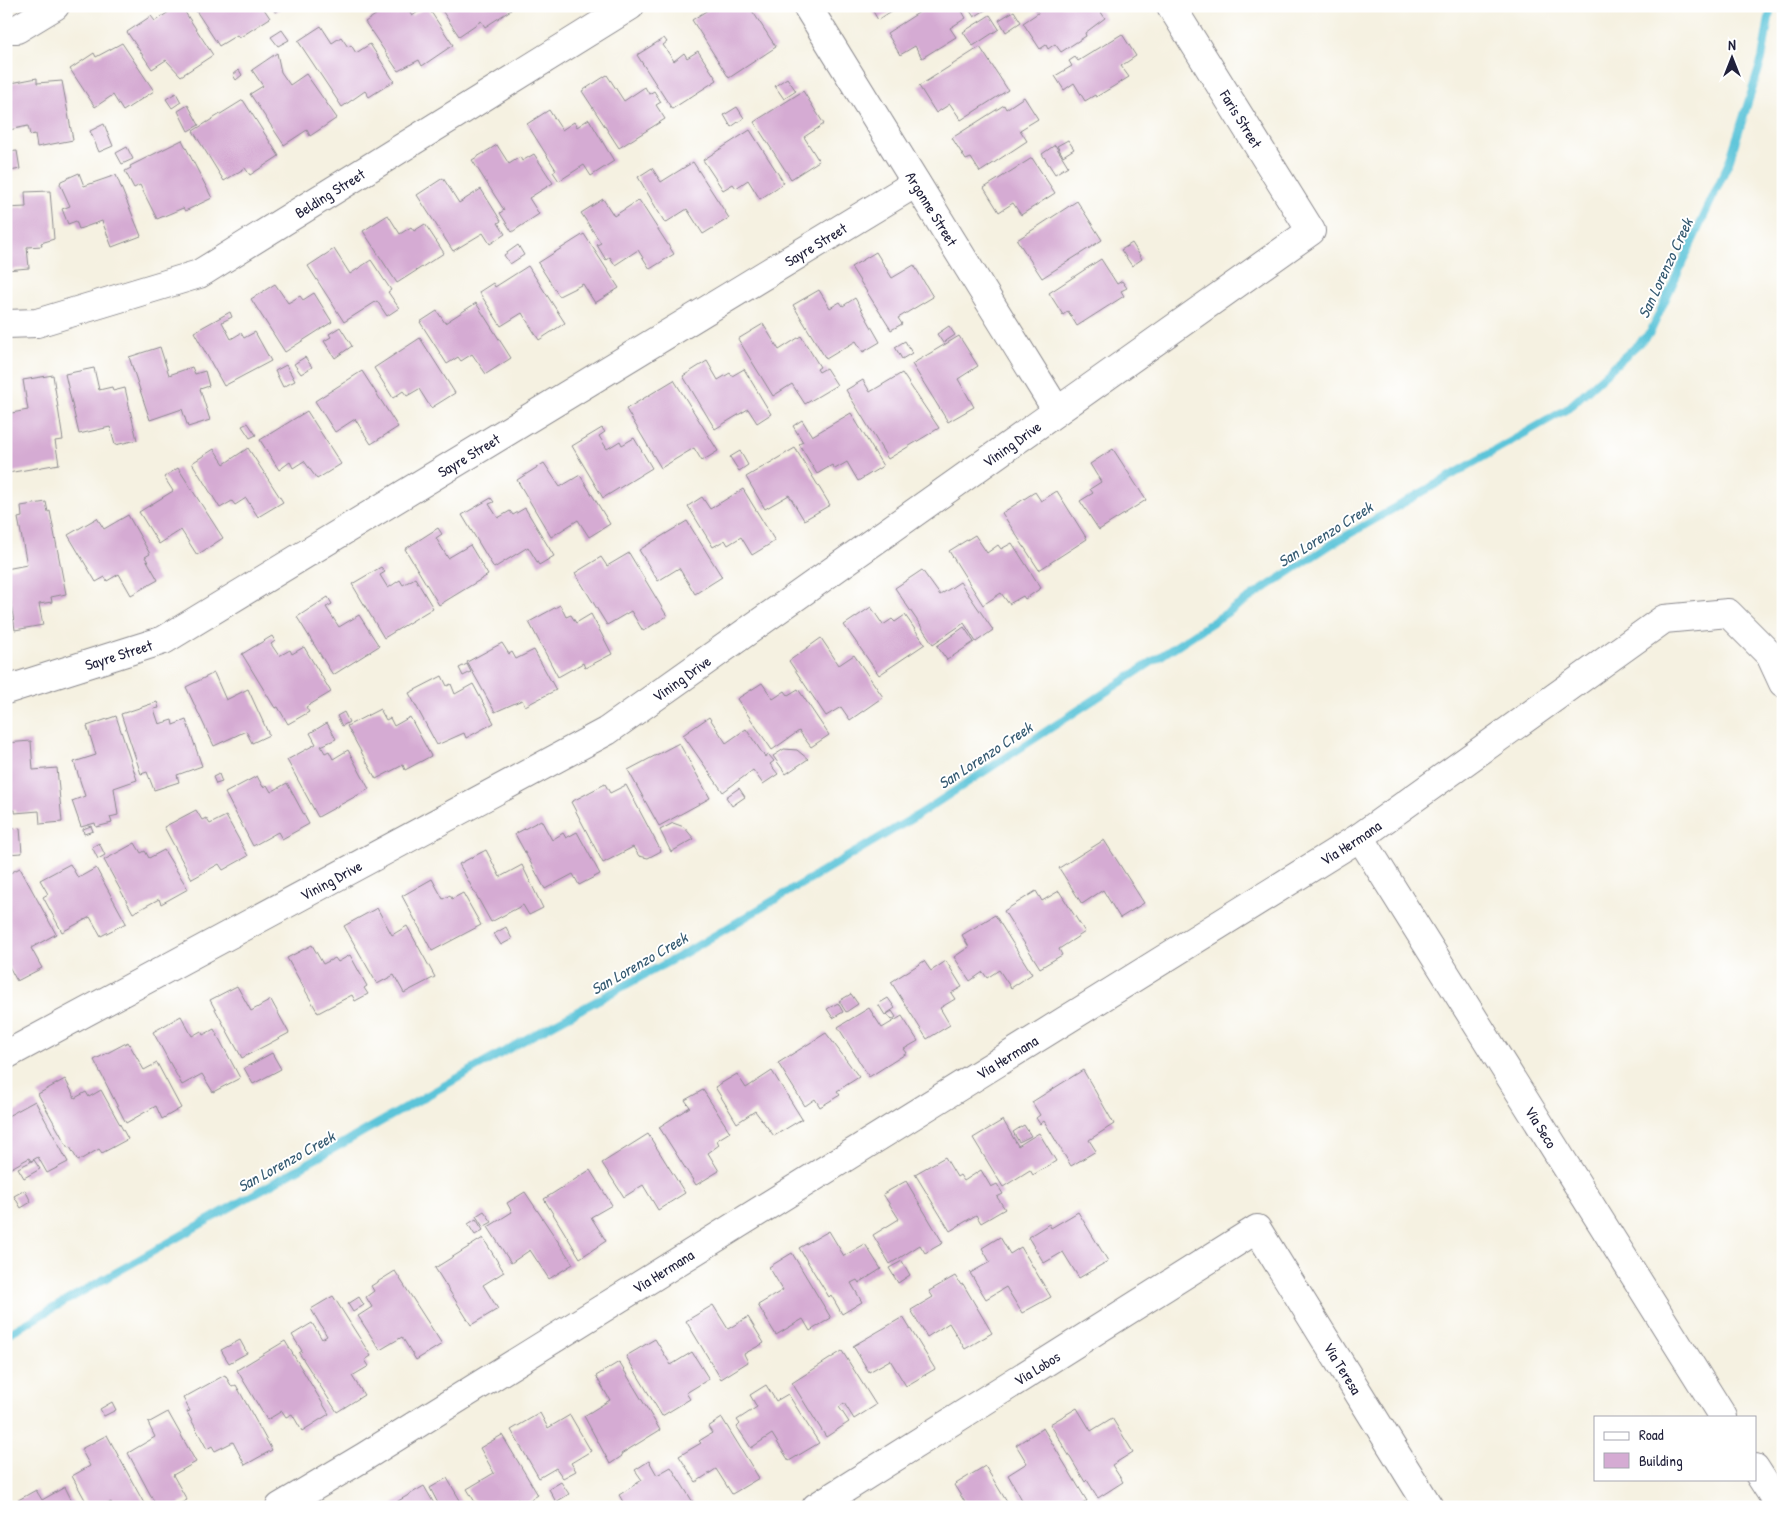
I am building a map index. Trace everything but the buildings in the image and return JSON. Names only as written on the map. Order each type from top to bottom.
[{"type":"street","points":[[6,29],[17,29],[55,6]]},
{"type":"street","name":"Belding Street","points":[[6,324],[37,323],[199,274],[630,6]]},
{"type":"street","name":"Argonne Street","points":[[807,6],[1058,411]]},
{"type":"street","name":"Faris Street","points":[[1171,6],[1311,231]]},
{"type":"street","name":"Sayre Street","points":[[6,690],[164,640],[916,183]]},
{"type":"street","name":"Vining Drive","points":[[6,1055],[607,731],[1311,231]]},
{"type":"street","name":"Via Hermana","points":[[280,1507],[372,1452],[1360,837],[1664,619],[1728,613],[1770,655],[1783,683]]},
{"type":"street","name":"Via Seco","points":[[1360,837],[1722,1416]]},
{"type":"street","name":"Via Lobos","points":[[816,1507],[1257,1229]]},
{"type":"street","name":"Via Teresa","points":[[1257,1229],[1429,1507]]},
{"type":"street","points":[[1756,1470],[1780,1507]]},
{"type":"waterway","name":"San Lorenzo Creek","points":[[6,1335],[528,1038],[685,953],[918,815],[1332,544],[1567,409],[1650,333],[1729,162],[1762,59],[1771,6]]}]
